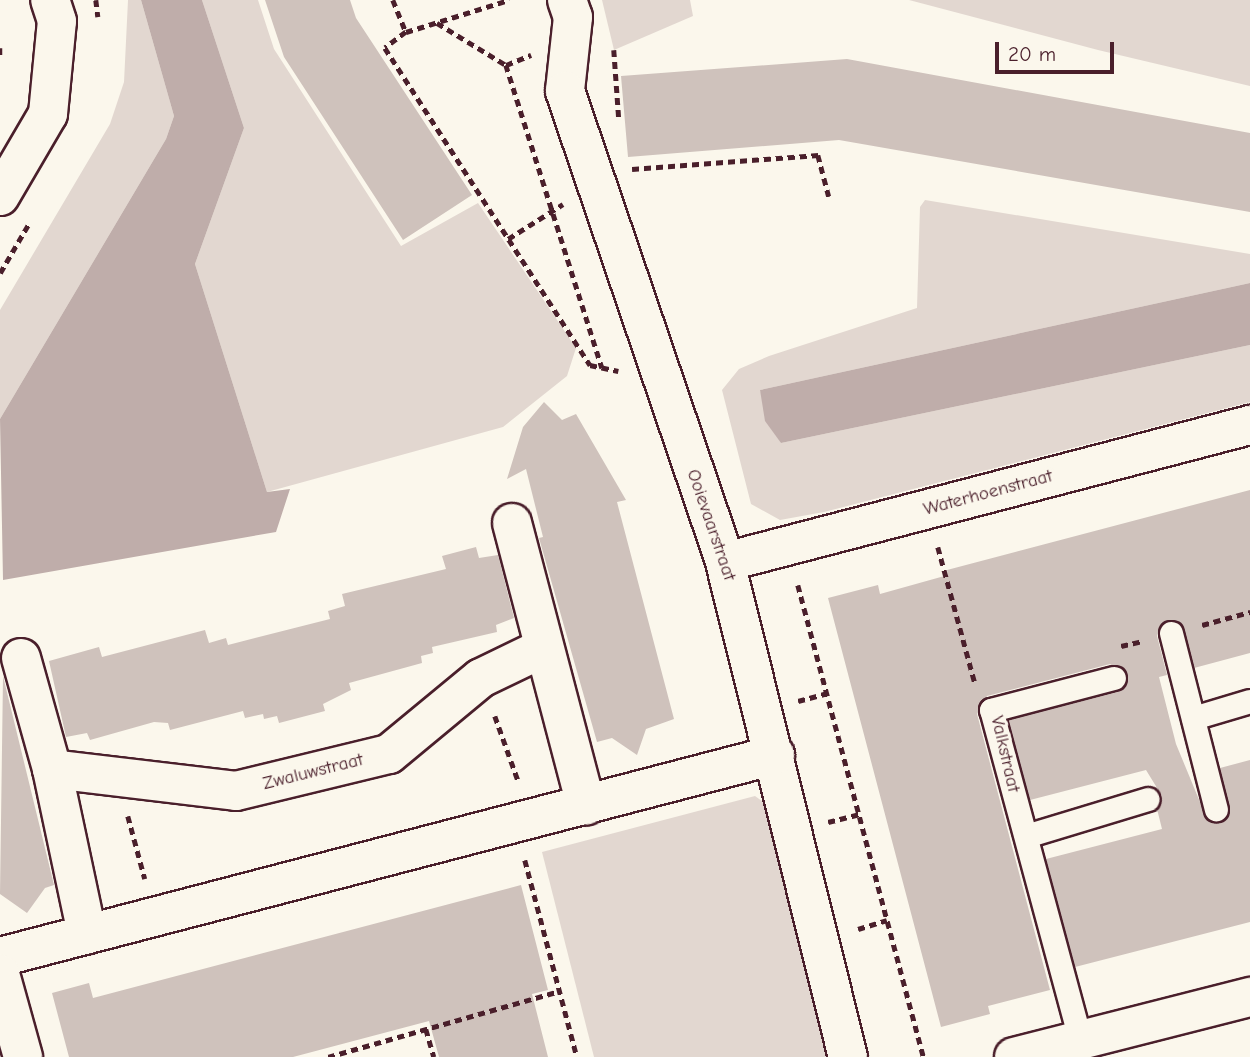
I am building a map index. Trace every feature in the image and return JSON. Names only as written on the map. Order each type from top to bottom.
[{"type":"street","points":[[0,196],[48,114],[57,21],[50,0]]},
{"type":"street","name":"Ooievaarstraat","points":[[567,0],[571,38],[565,91],[725,562],[848,1057]]},
{"type":"street","name":"Waterhoenstraat","points":[[725,562],[1250,425]]},
{"type":"street","points":[[512,523],[541,649],[586,805]]},
{"type":"street","name":"Zwaluwstraat","points":[[52,769],[236,791],[389,754],[481,678],[541,649]]},
{"type":"street","points":[[21,658],[52,769],[87,934]]},
{"type":"street","points":[[0,957],[524,823],[775,755]]},
{"type":"street","points":[[0,974],[23,1057]]},
{"type":"street","points":[[1014,1057],[1250,997]]},
{"type":"lane","points":[[1171,633],[1216,810]]},
{"type":"lane","name":"Valkstraat","points":[[1080,1040],[991,710],[1114,678]]},
{"type":"lane","points":[[1193,718],[1250,701]]},
{"type":"lane","points":[[1026,836],[1148,799]]},
{"type":"path","points":[[393,0],[406,32]]},
{"type":"path","points":[[509,0],[406,32],[385,48],[590,365],[662,379]]},
{"type":"path","points":[[437,23],[506,65],[602,368]]},
{"type":"path","points":[[506,65],[571,38]]},
{"type":"path","points":[[0,48],[0,58]]},
{"type":"path","points":[[614,50],[620,130]]},
{"type":"path","points":[[508,239],[552,207],[597,182],[817,155],[829,197]]},
{"type":"path","points":[[928,509],[977,690],[991,710]]},
{"type":"path","points":[[787,546],[924,1057]]},
{"type":"path","points":[[481,678],[524,823],[559,991],[576,1057]]},
{"type":"path","points":[[118,777],[155,917]]},
{"type":"path","points":[[328,1057],[559,991]]},
{"type":"path","points":[[426,1029],[433,1057]]},
{"type":"shaded area","points":[[128,0],[141,0],[174,116],[166,139],[0,419],[0,310],[110,124],[124,82]]},
{"type":"shaded area","points":[[141,0],[202,0],[244,128],[195,264],[267,492],[290,489],[276,532],[3,580],[0,419],[166,139],[174,116]]},
{"type":"shaded area","points":[[202,0],[258,0],[274,49],[401,246],[478,203],[576,348],[567,376],[503,427],[267,492],[195,264],[244,128]]},
{"type":"shaded area","points":[[602,0],[690,0],[693,16],[614,50]]},
{"type":"shaded area","points":[[909,0],[1250,0],[1250,86],[1098,50]]},
{"type":"shaded area","points":[[925,200],[1250,254],[1250,283],[760,390],[781,443],[1250,345],[1250,402],[824,512],[780,520],[751,504],[722,390],[739,369],[769,356],[917,308],[920,207]]},
{"type":"shaded area","points":[[1250,283],[1250,345],[781,443],[765,421],[760,390]]},
{"type":"shaded area","points":[[755,796],[769,806],[832,1057],[594,1057],[542,852]]},
{"type":"building","points":[[265,0],[350,0],[356,18],[472,195],[403,240],[284,57]]},
{"type":"building","points":[[847,59],[1250,133],[1250,212],[839,140],[628,157],[621,76]]},
{"type":"building","points":[[544,402],[562,420],[576,414],[626,500],[617,502],[674,719],[646,729],[637,755],[612,738],[597,742],[539,538],[543,537],[526,469],[507,479],[523,427]]},
{"type":"building","points":[[1250,490],[1250,653],[1194,668],[1180,623],[1162,623],[1157,636],[1167,675],[1159,677],[1176,744],[1207,819],[1220,822],[1230,812],[1220,768],[1250,760],[1250,922],[1075,967],[1046,859],[1162,829],[1157,809],[1162,796],[1146,770],[1030,800],[1008,720],[1118,692],[1127,674],[1110,664],[987,696],[977,714],[1050,990],[988,1006],[990,1014],[941,1027],[828,598],[878,585],[880,594],[948,575],[947,570]]},
{"type":"building","points":[[476,547],[479,558],[498,555],[514,618],[496,625],[497,632],[432,647],[433,653],[421,656],[422,663],[349,683],[351,690],[323,704],[325,711],[279,723],[277,716],[264,719],[263,714],[245,718],[243,711],[170,730],[168,723],[154,722],[90,740],[87,733],[66,737],[49,661],[99,647],[102,657],[205,630],[209,643],[226,638],[228,645],[330,619],[328,611],[345,606],[342,594],[446,569],[442,556]]},
{"type":"building","points":[[3,676],[54,885],[45,888],[27,913],[0,894]]},
{"type":"building","points":[[521,885],[548,990],[532,994],[548,1057],[439,1057],[429,1021],[293,1057],[69,1057],[52,993],[89,983],[93,998]]}]
